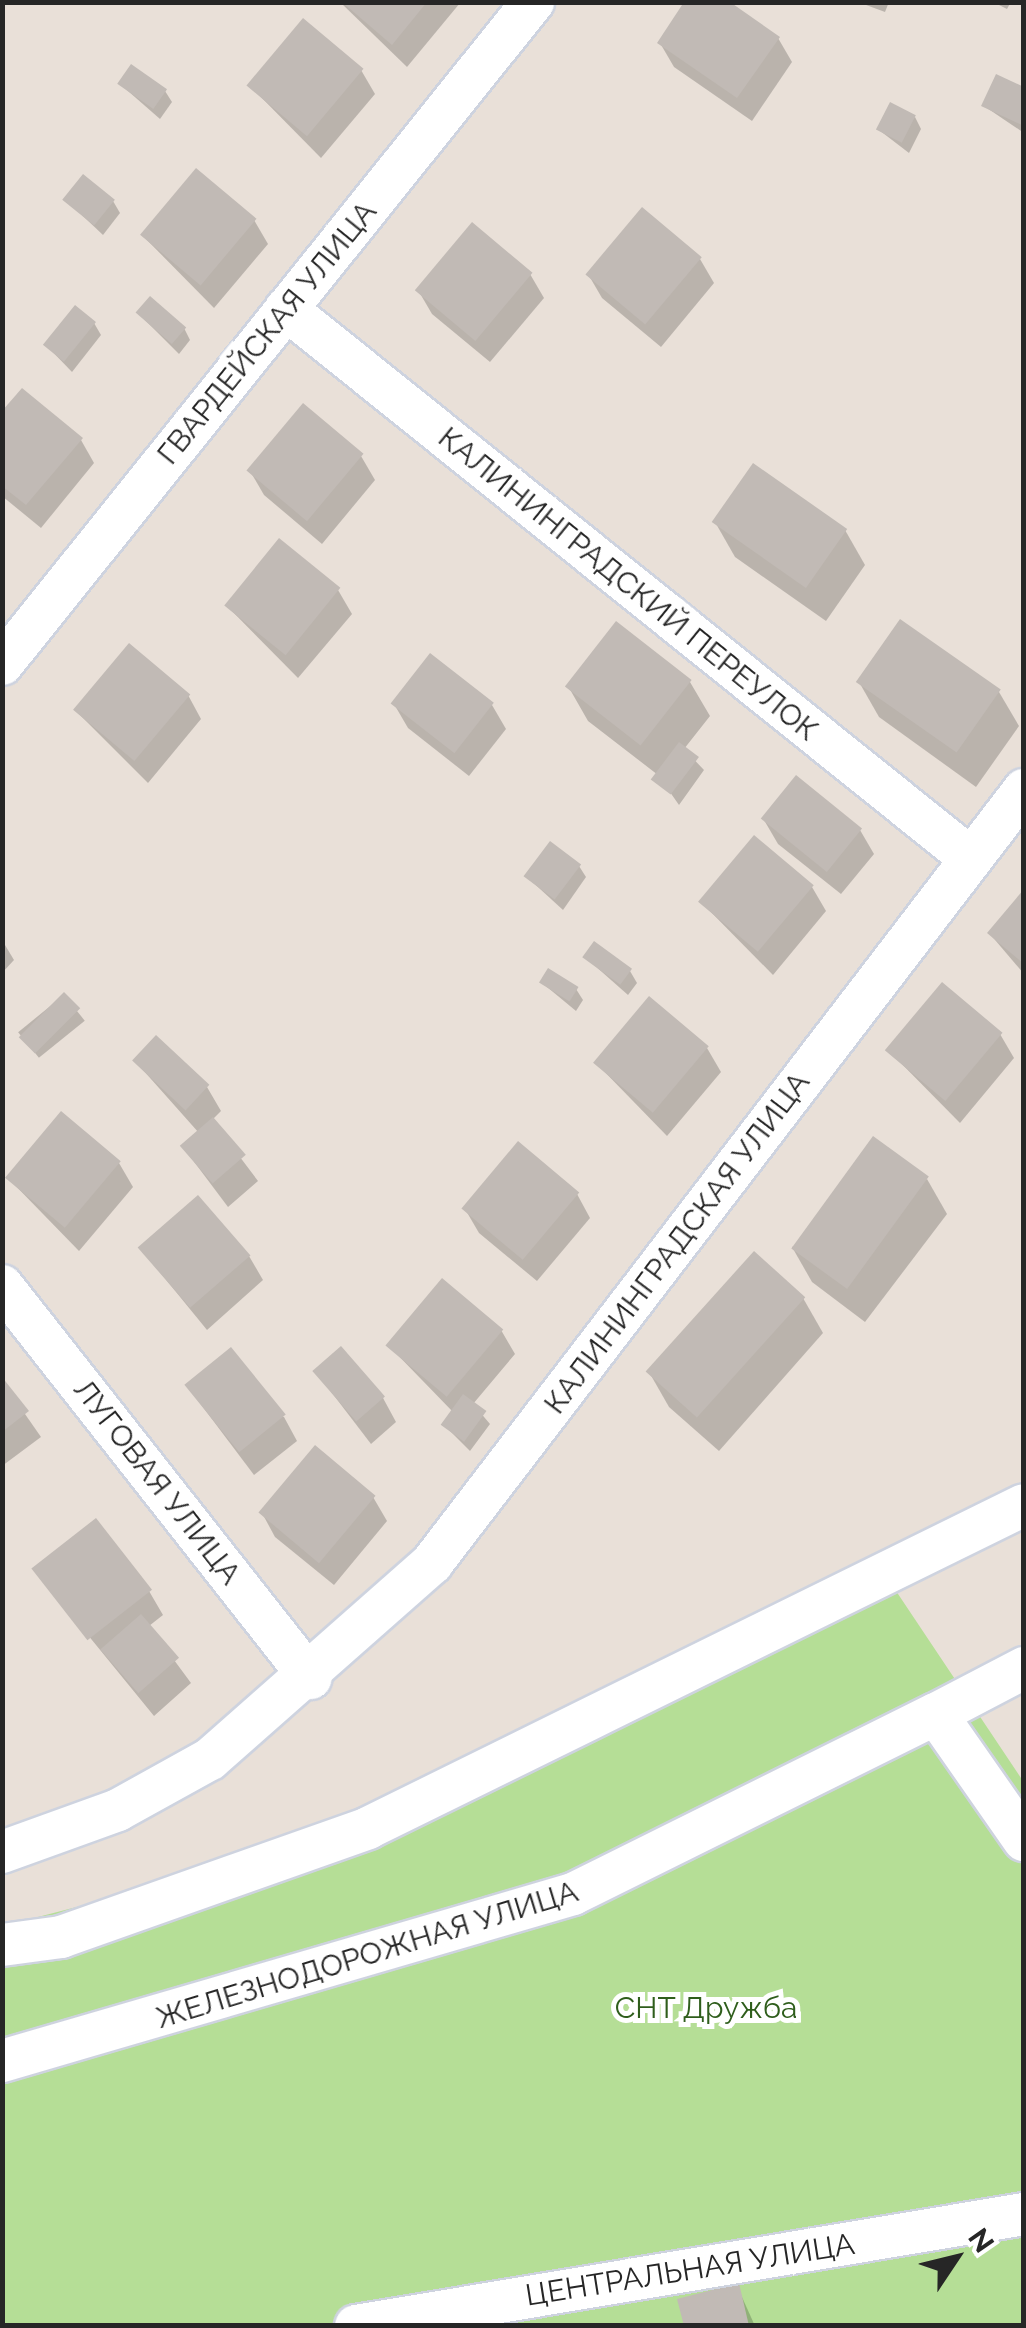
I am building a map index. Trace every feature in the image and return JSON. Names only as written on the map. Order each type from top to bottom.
[{"type":"street","name":"ГВАРДЕЙСКАЯ УЛИЦА","points":[[2,664],[534,2]]},
{"type":"street","name":"КАЛИНИНГРАДСКИЙ ПЕРЕУЛОК","points":[[286,310],[970,858]]},
{"type":"street","name":"КАЛИНИНГРАДСКАЯ УЛИЦА","points":[[2,1852],[118,1810],[210,1759],[311,1678],[432,1563],[1024,790]]},
{"type":"street","name":"ЛУГОВАЯ УЛИЦА","points":[[2,1286],[311,1678]]},
{"type":"street","points":[[2,1946],[60,1937],[368,1828],[1024,1505]]},
{"type":"street","name":"ЖЕЛЕЗНОДОРОЖНАЯ УЛИЦА","points":[[2,2061],[573,1894],[1024,1668]]},
{"type":"street","points":[[936,1714],[1024,1840]]},
{"type":"street","name":"ЦЕНТРАЛЬНАЯ УЛИЦА","points":[[356,2326],[1024,2214]]},
{"type":"green space","name":"СНТ Дружба","points":[[886,1576],[1023,1781],[1023,2325],[3,2326],[3,1926],[154,1887],[415,1795]]},
{"type":"building","points":[[342,2],[427,2],[392,45]]},
{"type":"building","points":[[684,2],[730,2],[780,37],[737,98],[657,43]]},
{"type":"building","points":[[303,18],[364,69],[307,136],[246,85]]},
{"type":"building","points":[[131,64],[167,89],[153,109],[117,84]]},
{"type":"building","points":[[996,74],[1024,87],[1024,126],[981,106]]},
{"type":"building","points":[[890,102],[916,115],[902,143],[876,130]]},
{"type":"building","points":[[196,168],[257,219],[201,285],[140,235]]},
{"type":"building","points":[[83,174],[115,200],[94,225],[62,200]]},
{"type":"building","points":[[642,207],[702,257],[645,325],[585,274]]},
{"type":"building","points":[[472,222],[533,273],[475,341],[415,290]]},
{"type":"building","points":[[150,296],[186,327],[172,344],[136,313]]},
{"type":"building","points":[[75,305],[96,322],[64,362],[43,345]]},
{"type":"building","points":[[22,388],[83,438],[26,505],[2,486],[2,411]]},
{"type":"building","points":[[303,403],[364,454],[307,521],[246,470]]},
{"type":"building","points":[[753,463],[847,529],[806,588],[712,522]]},
{"type":"building","points":[[279,538],[340,588],[286,655],[224,606]]},
{"type":"building","points":[[900,619],[1001,690],[957,753],[856,682]]},
{"type":"building","points":[[616,621],[692,680],[641,746],[565,686]]},
{"type":"building","points":[[129,643],[190,694],[134,761],[73,710]]},
{"type":"building","points":[[430,653],[494,703],[454,753],[391,703]]},
{"type":"building","points":[[679,742],[699,757],[671,795],[651,780]]},
{"type":"building","points":[[796,775],[862,828],[827,872],[761,819]]},
{"type":"building","points":[[754,835],[814,885],[758,952],[698,902]]},
{"type":"building","points":[[550,841],[581,864],[555,900],[524,876]]},
{"type":"building","points":[[1024,889],[1024,964],[987,933]]},
{"type":"building","points":[[594,941],[632,969],[620,985],[582,957]]},
{"type":"building","points":[[548,968],[579,987],[570,1001],[539,982]]},
{"type":"building","points":[[942,982],[1003,1033],[945,1101],[885,1050]]},
{"type":"building","points":[[64,992],[80,1008],[35,1054],[19,1037]]},
{"type":"building","points":[[649,996],[709,1046],[653,1113],[593,1063]]},
{"type":"building","points":[[156,1035],[209,1085],[186,1110],[132,1061]]},
{"type":"building","points":[[61,1111],[121,1161],[65,1228],[5,1178]]},
{"type":"building","points":[[213,1117],[246,1155],[213,1184],[180,1146]]},
{"type":"building","points":[[873,1136],[929,1177],[847,1289],[791,1248]]},
{"type":"building","points":[[518,1141],[579,1192],[523,1260],[461,1208]]},
{"type":"building","points":[[198,1195],[250,1255],[190,1308],[138,1247]]},
{"type":"building","points":[[754,1251],[805,1297],[697,1418],[646,1371]]},
{"type":"building","points":[[442,1278],[503,1329],[447,1397],[385,1345]]},
{"type":"building","points":[[341,1346],[385,1397],[356,1421],[312,1371]]},
{"type":"building","points":[[231,1347],[286,1415],[239,1452],[184,1385]]},
{"type":"building","points":[[2,1377],[29,1411],[2,1432]]},
{"type":"building","points":[[463,1394],[486,1411],[464,1442],[441,1425]]},
{"type":"building","points":[[315,1445],[376,1496],[319,1563],[258,1512]]},
{"type":"building","points":[[96,1518],[152,1590],[87,1640],[31,1568]]},
{"type":"building","points":[[141,1614],[179,1658],[138,1693],[100,1649]]},
{"type":"building","points":[[739,2283],[749,2326],[684,2326],[677,2299]]}]
